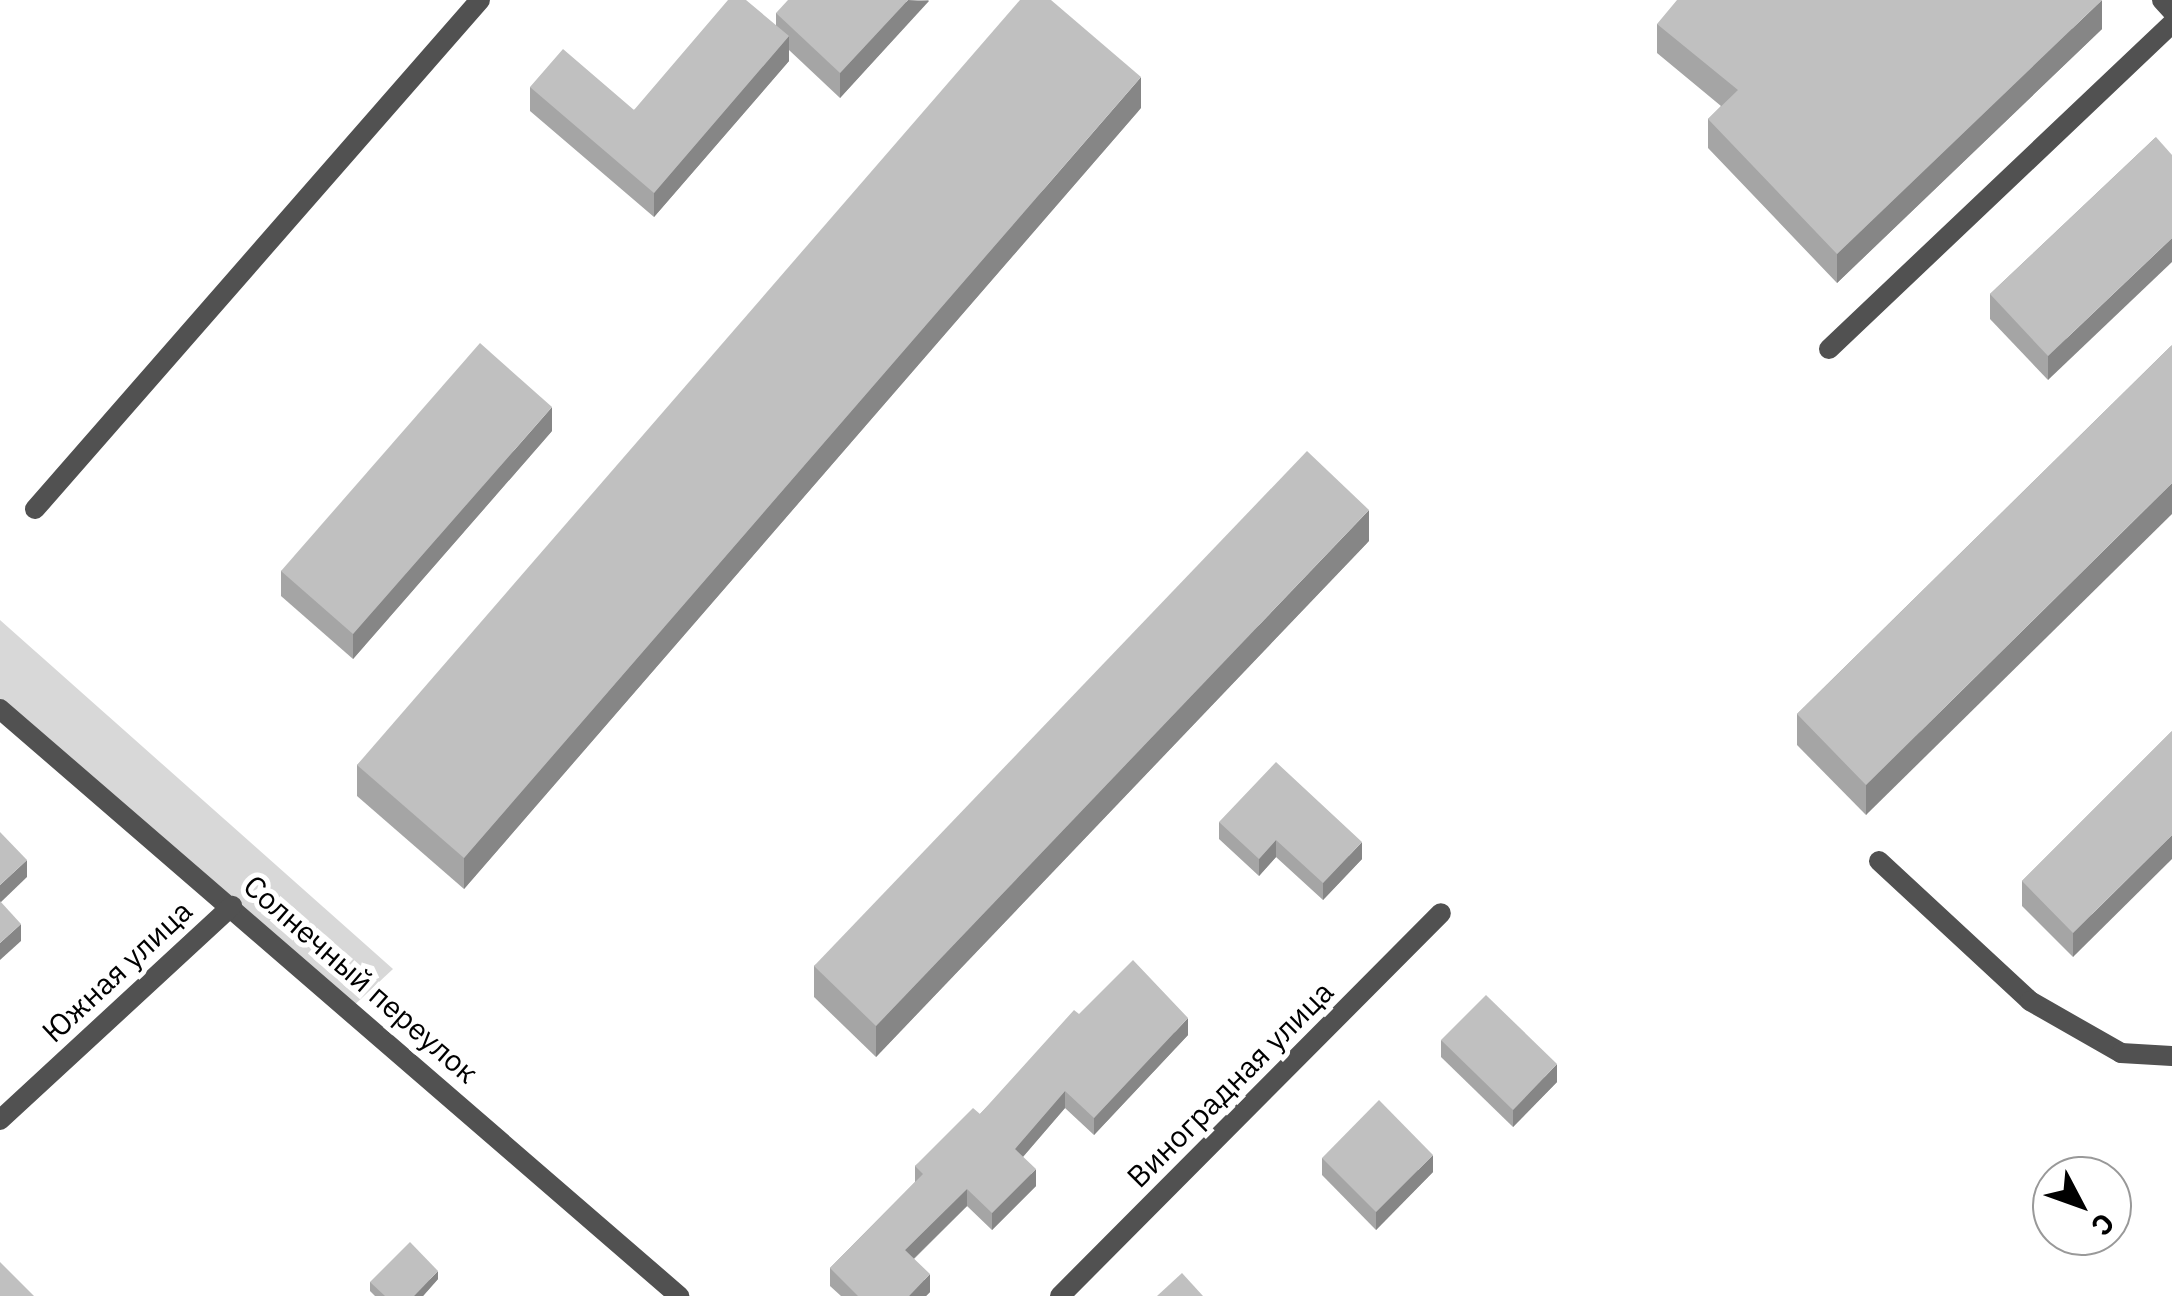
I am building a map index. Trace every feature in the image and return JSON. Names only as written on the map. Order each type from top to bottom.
[{"type":"street","points":[[35,509],[480,0]]},
{"type":"street","points":[[2162,0],[2172,11]]},
{"type":"street","points":[[1830,349],[2172,24]]},
{"type":"street","name":"Солнечный переулок","points":[[0,709],[680,1296]]},
{"type":"street","points":[[1880,861],[2030,1001],[2121,1053],[2172,1056]]},
{"type":"street","name":"Южная улица","points":[[0,1120],[232,906]]},
{"type":"street","name":"Виноградная улица","points":[[1060,1296],[1441,914]]},
{"type":"shaded area","points":[[0,620],[393,969],[350,1009],[0,709]]},
{"type":"building","points":[[728,0],[746,0],[789,36],[654,193],[530,87],[563,49],[634,110]]},
{"type":"building","points":[[788,0],[908,0],[840,73],[776,13]]},
{"type":"building","points":[[1020,0],[1051,0],[1141,77],[464,858],[357,765]]},
{"type":"building","points":[[1677,0],[2102,0],[1837,254],[1708,119],[1738,90],[1657,24]]},
{"type":"building","points":[[2156,137],[2172,155],[2172,238],[2048,356],[1990,294]]},
{"type":"building","points":[[480,343],[552,407],[353,634],[281,571]]},
{"type":"building","points":[[2172,345],[2172,483],[1866,785],[1797,714]]},
{"type":"building","points":[[1307,451],[1369,510],[876,1026],[814,966]]},
{"type":"building","points":[[2172,731],[2172,835],[2073,933],[2022,881]]},
{"type":"building","points":[[1276,762],[1362,842],[1323,883],[1276,840],[1259,859],[1219,822]]},
{"type":"building","points":[[0,832],[27,860],[0,885]]},
{"type":"building","points":[[0,901],[21,924],[0,943]]},
{"type":"building","points":[[1133,960],[1188,1018],[1094,1118],[1065,1091],[1015,1149],[1036,1169],[992,1213],[967,1189],[905,1250],[930,1274],[909,1296],[858,1296],[830,1268],[923,1174],[915,1166],[973,1108],[980,1114],[1074,1010],[1079,1014]]},
{"type":"building","points":[[1486,995],[1557,1064],[1513,1110],[1441,1040]]},
{"type":"building","points":[[1379,1100],[1433,1155],[1376,1212],[1322,1158]]},
{"type":"building","points":[[410,1242],[438,1271],[414,1296],[385,1296],[370,1282]]},
{"type":"building","points":[[0,1262],[34,1296],[0,1296]]},
{"type":"building","points":[[1182,1273],[1203,1296],[1157,1296]]}]
